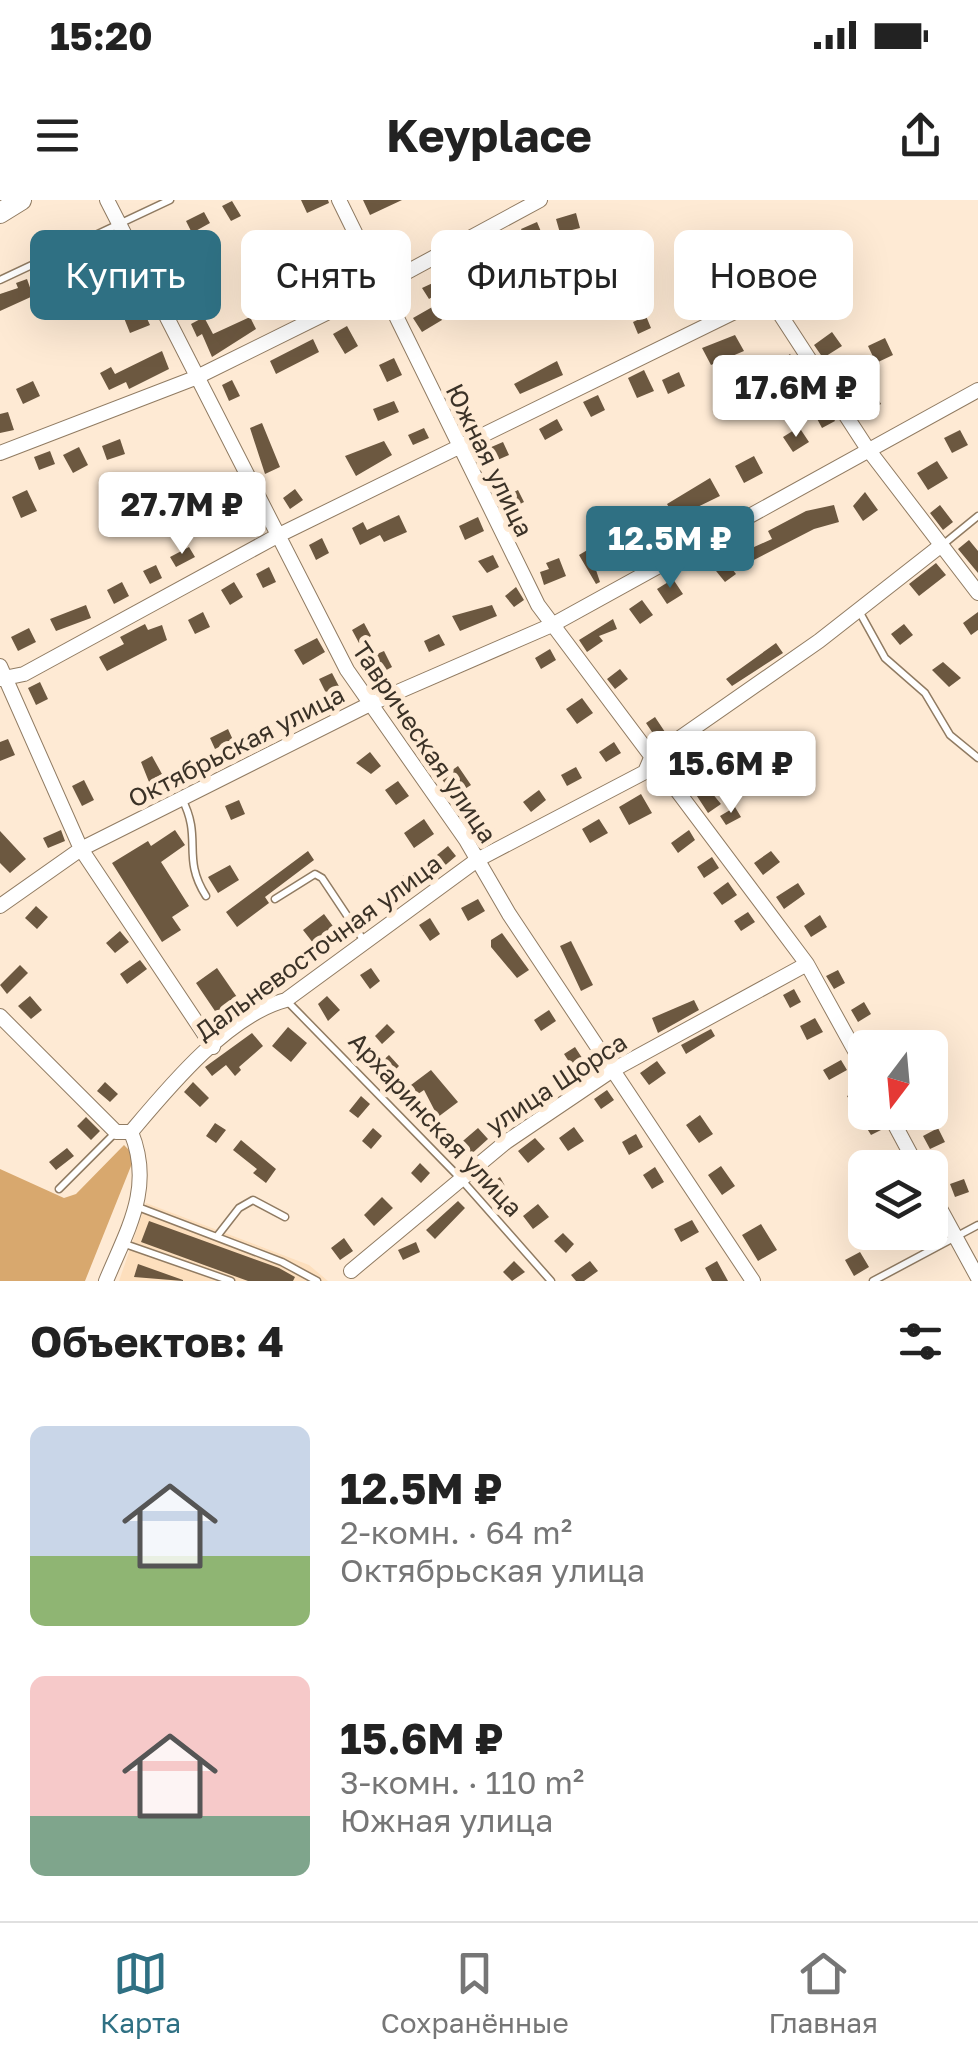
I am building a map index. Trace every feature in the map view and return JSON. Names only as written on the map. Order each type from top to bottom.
[{"type":"main road","points":[[0,213],[21,200]]},
{"type":"street","name":"Таврическая улица","points":[[107,200],[336,652],[752,1281]]},
{"type":"street","name":"Южная улица","points":[[339,200],[354,230]]},
{"type":"street","points":[[411,270],[540,200]]},
{"type":"street","points":[[0,453],[194,378],[313,320]]},
{"type":"street","name":"Южная улица","points":[[398,320],[517,569],[552,626],[732,857],[807,964],[848,1038]]},
{"type":"street","points":[[213,1047],[82,849],[2,674],[24,674],[277,536],[715,320]]},
{"type":"street","points":[[782,320],[867,448],[939,547],[978,593]]},
{"type":"street","name":"Октябрьская улица","points":[[0,906],[82,849],[370,704],[552,626],[867,448],[978,390]]},
{"type":"street","name":"Дальневосточная улица","points":[[124,1132],[168,1086],[258,1011],[286,1000],[477,860],[638,776],[649,767],[652,758],[859,610],[939,547]]},
{"type":"street","name":"улица Щорса","points":[[352,1271],[459,1177],[612,1071],[807,964]]},
{"type":"street","points":[[0,1016],[124,1132],[142,1169],[138,1206],[106,1281]]},
{"type":"street","points":[[948,1223],[978,1278]]},
{"type":"lane","points":[[0,280],[170,200]]},
{"type":"lane","points":[[939,547],[978,516]]},
{"type":"lane","points":[[859,610],[885,658],[925,693],[950,734],[978,758]]},
{"type":"lane","points":[[181,798],[194,829],[191,869],[206,896]]},
{"type":"lane","points":[[275,898],[315,874],[322,878],[365,942]]},
{"type":"lane","name":"Архаринская улица","points":[[286,1000],[459,1177],[551,1281]]},
{"type":"lane","points":[[58,1189],[124,1132]]},
{"type":"lane","points":[[218,1236],[240,1208],[252,1200],[285,1217]]},
{"type":"lane","points":[[138,1206],[218,1236],[316,1281]]},
{"type":"lane","points":[[873,1281],[978,1225]]},
{"type":"lane","points":[[124,1244],[231,1281]]},
{"type":"shaded area","points":[[124,1145],[135,1156],[85,1281],[0,1281],[0,1169],[64,1198],[76,1194]]},
{"type":"shaded area","points":[[146,1203],[309,1265],[328,1281],[119,1281]]},
{"type":"building","points":[[301,200],[328,200],[329,203],[307,213]]},
{"type":"building","points":[[363,200],[402,200],[370,215]]},
{"type":"building","points":[[232,201],[241,216],[231,221],[222,206]]},
{"type":"building","points":[[204,212],[210,223],[190,230],[186,221]]},
{"type":"building","points":[[576,213],[580,228],[559,230],[556,219]]},
{"type":"building","points":[[537,222],[540,230],[521,230]]},
{"type":"building","points":[[27,279],[30,297],[0,311],[0,294],[18,288],[16,283]]},
{"type":"building","points":[[431,284],[431,298],[429,299],[422,288]]},
{"type":"building","points":[[431,308],[431,320],[442,320],[422,332],[413,318]]},
{"type":"building","points":[[125,320],[148,320],[150,325],[130,333]]},
{"type":"building","points":[[206,320],[213,334],[252,320],[256,329],[212,357],[202,334],[197,337],[191,324]]},
{"type":"building","points":[[648,320],[651,328],[638,334],[633,322]]},
{"type":"building","points":[[347,326],[358,346],[345,354],[333,334]]},
{"type":"building","points":[[832,332],[842,346],[823,358],[814,345]]},
{"type":"building","points":[[735,335],[744,351],[711,365],[702,348]]},
{"type":"building","points":[[885,338],[893,355],[876,363],[868,346]]},
{"type":"building","points":[[313,339],[319,352],[276,374],[270,361]]},
{"type":"building","points":[[162,351],[169,369],[129,389],[126,382],[109,390],[100,373],[111,367],[115,374]]},
{"type":"building","points":[[790,354],[798,366],[786,375],[778,363]]},
{"type":"building","points":[[394,358],[402,375],[387,382],[379,365]]},
{"type":"building","points":[[557,361],[563,375],[520,394],[514,384]]},
{"type":"building","points":[[644,370],[654,391],[637,398],[628,378]]},
{"type":"building","points":[[679,372],[685,386],[668,394],[662,380]]},
{"type":"building","points":[[232,380],[240,396],[229,401],[222,385]]},
{"type":"building","points":[[33,381],[40,396],[23,404],[16,389]]},
{"type":"building","points":[[874,391],[881,404],[866,412],[859,399]]},
{"type":"building","points":[[598,395],[605,410],[591,417],[583,402]]},
{"type":"building","points":[[394,401],[399,412],[378,421],[373,409]]},
{"type":"building","points":[[828,408],[835,421],[822,428],[815,415]]},
{"type":"building","points":[[8,412],[14,430],[0,433],[0,414]]},
{"type":"building","points":[[557,419],[563,430],[545,440],[539,429]]},
{"type":"building","points":[[262,423],[280,467],[265,474],[250,428]]},
{"type":"building","points":[[799,427],[809,442],[793,452],[783,437]]},
{"type":"building","points":[[424,428],[429,438],[413,445],[408,435]]},
{"type":"building","points":[[960,430],[968,445],[952,453],[944,438]]},
{"type":"building","points":[[120,439],[125,454],[107,460],[102,446]]},
{"type":"building","points":[[384,441],[392,455],[356,476],[345,456]]},
{"type":"building","points":[[503,442],[509,455],[495,461],[489,448]]},
{"type":"building","points":[[79,447],[88,465],[73,473],[63,455]]},
{"type":"building","points":[[50,451],[55,464],[39,470],[34,457]]},
{"type":"building","points":[[754,456],[763,473],[744,483],[735,466]]},
{"type":"building","points":[[937,461],[948,478],[928,490],[917,473]]},
{"type":"building","points":[[710,478],[720,496],[675,518],[667,504]]},
{"type":"building","points":[[225,479],[232,494],[209,506],[201,490]]},
{"type":"building","points":[[295,489],[303,500],[290,509],[283,498]]},
{"type":"building","points":[[27,490],[37,511],[21,518],[12,497]]},
{"type":"building","points":[[518,490],[524,502],[508,510],[502,498]]},
{"type":"building","points":[[865,492],[878,510],[863,521],[853,506]]},
{"type":"building","points":[[834,505],[839,522],[814,529],[748,563],[743,552],[772,539],[768,531],[806,511]]},
{"type":"building","points":[[940,505],[953,522],[943,530],[930,513]]},
{"type":"building","points":[[399,515],[407,532],[384,542],[380,535],[360,545],[352,528],[363,522],[367,530]]},
{"type":"building","points":[[243,517],[250,530],[235,537],[229,525]]},
{"type":"building","points":[[478,517],[484,531],[465,540],[459,526]]},
{"type":"building","points":[[634,521],[643,535],[628,544],[619,530]]},
{"type":"building","points":[[322,538],[329,553],[316,560],[309,545]]},
{"type":"building","points":[[969,540],[978,551],[978,573],[958,549]]},
{"type":"building","points":[[189,547],[195,557],[176,567],[170,557]]},
{"type":"building","points":[[589,549],[600,582],[596,584],[579,555]]},
{"type":"building","points":[[493,555],[499,567],[487,573],[478,561]]},
{"type":"building","points":[[723,557],[736,574],[725,582],[712,566]]},
{"type":"building","points":[[559,558],[566,576],[544,585],[540,572],[549,569],[546,563]]},
{"type":"building","points":[[936,563],[946,575],[919,596],[909,584]]},
{"type":"building","points":[[156,565],[162,578],[150,584],[143,571]]},
{"type":"building","points":[[269,567],[276,582],[263,588],[256,574]]},
{"type":"building","points":[[673,579],[683,594],[667,604],[657,589]]},
{"type":"building","points":[[122,582],[129,596],[114,604],[107,590]]},
{"type":"building","points":[[234,582],[243,597],[230,605],[221,590]]},
{"type":"building","points":[[516,587],[524,600],[514,607],[505,596]]},
{"type":"building","points":[[642,600],[653,615],[640,624],[629,609]]},
{"type":"building","points":[[86,605],[91,618],[56,631],[50,619]]},
{"type":"building","points":[[492,605],[497,616],[460,631],[452,616]]},
{"type":"building","points":[[203,612],[210,627],[195,634],[188,620]]},
{"type":"building","points":[[978,612],[978,630],[971,635],[963,623]]},
{"type":"building","points":[[613,619],[617,629],[599,636],[603,641],[587,652],[579,640]]},
{"type":"building","points":[[364,623],[371,636],[359,643],[352,630]]},
{"type":"building","points":[[145,624],[148,630],[162,625],[167,640],[107,671],[99,657],[124,644],[120,637]]},
{"type":"building","points":[[904,624],[913,635],[900,645],[891,634]]},
{"type":"building","points":[[29,628],[36,642],[18,651],[11,637]]},
{"type":"building","points":[[439,634],[445,645],[429,652],[424,641]]},
{"type":"building","points":[[317,638],[325,652],[303,665],[294,650]]},
{"type":"building","points":[[776,643],[783,653],[732,686],[726,679]]},
{"type":"building","points":[[550,649],[556,660],[541,669],[535,658]]},
{"type":"building","points":[[384,651],[392,667],[379,674],[370,657]]},
{"type":"building","points":[[943,662],[961,678],[949,687],[932,670]]},
{"type":"building","points":[[620,669],[628,679],[615,689],[607,679]]},
{"type":"building","points":[[332,673],[343,694],[330,701],[319,679]]},
{"type":"building","points":[[40,682],[48,699],[36,705],[28,688]]},
{"type":"building","points":[[582,698],[593,713],[577,724],[566,709]]},
{"type":"building","points":[[655,717],[665,732],[656,738],[646,723]]},
{"type":"building","points":[[228,729],[233,740],[215,749],[210,738]]},
{"type":"building","points":[[8,739],[15,755],[0,761],[0,742]]},
{"type":"building","points":[[614,742],[621,753],[606,762],[599,752]]},
{"type":"building","points":[[370,752],[381,766],[371,774],[356,763]]},
{"type":"building","points":[[152,756],[162,774],[149,782],[141,762]]},
{"type":"building","points":[[688,764],[721,804],[708,813],[680,770]]},
{"type":"building","points":[[458,766],[471,785],[454,796],[441,778]]},
{"type":"building","points":[[576,767],[582,778],[567,786],[561,775]]},
{"type":"building","points":[[84,780],[94,800],[82,806],[72,786]]},
{"type":"building","points":[[398,781],[409,796],[396,805],[385,790]]},
{"type":"building","points":[[539,790],[546,800],[531,812],[523,802]]},
{"type":"building","points":[[641,794],[652,813],[629,825],[619,807]]},
{"type":"building","points":[[239,800],[245,814],[231,820],[225,806]]},
{"type":"building","points":[[735,807],[741,817],[726,825],[720,816]]},
{"type":"building","points":[[424,819],[434,834],[414,848],[404,833]]},
{"type":"building","points":[[599,819],[608,833],[590,843],[582,829]]},
{"type":"building","points":[[61,830],[65,841],[48,848],[43,838]]},
{"type":"building","points":[[175,830],[185,845],[161,862],[189,906],[172,917],[181,930],[162,942],[112,863],[148,841],[151,846]]},
{"type":"building","points":[[689,830],[695,840],[678,853],[671,843]]},
{"type":"building","points":[[0,831],[26,859],[10,873],[0,863]]},
{"type":"building","points":[[448,846],[456,856],[441,869],[432,859]]},
{"type":"building","points":[[308,851],[314,860],[265,897],[269,903],[237,927],[226,912]]},
{"type":"building","points":[[771,851],[780,862],[763,875],[754,863]]},
{"type":"building","points":[[712,857],[719,868],[704,878],[697,867]]},
{"type":"building","points":[[230,865],[239,880],[218,893],[208,877]]},
{"type":"building","points":[[412,870],[420,884],[409,891],[401,877]]},
{"type":"building","points":[[728,882],[737,895],[722,905],[713,893]]},
{"type":"building","points":[[798,883],[805,894],[784,909],[776,897]]},
{"type":"building","points":[[478,899],[485,911],[468,921],[461,908]]},
{"type":"building","points":[[36,906],[48,917],[37,929],[25,918]]},
{"type":"building","points":[[748,912],[755,922],[741,931],[734,921]]},
{"type":"building","points":[[324,914],[338,933],[317,948],[303,930]]},
{"type":"building","points":[[820,915],[827,927],[811,937],[804,926]]},
{"type":"building","points":[[430,918],[440,934],[430,941],[419,925]]},
{"type":"building","points":[[120,931],[129,942],[115,953],[106,943]]},
{"type":"building","points":[[502,933],[529,970],[517,978],[491,947],[491,940]]},
{"type":"building","points":[[571,941],[593,985],[581,991],[560,946]]},
{"type":"building","points":[[140,960],[147,969],[127,984],[120,974]]},
{"type":"building","points":[[20,965],[28,973],[7,994],[0,985]]},
{"type":"building","points":[[217,968],[239,1000],[217,1014],[196,983]]},
{"type":"building","points":[[371,968],[380,981],[370,989],[360,975]]},
{"type":"building","points":[[838,970],[845,983],[834,989],[826,976]]},
{"type":"building","points":[[794,989],[801,1002],[790,1008],[783,995]]},
{"type":"building","points":[[30,996],[42,1010],[31,1019],[18,1006]]},
{"type":"building","points":[[327,996],[340,1010],[328,1021],[318,1004]]},
{"type":"building","points":[[694,1000],[699,1010],[658,1033],[652,1018]]},
{"type":"building","points":[[864,1002],[871,1014],[858,1022],[851,1010]]},
{"type":"building","points":[[549,1010],[556,1021],[541,1031],[534,1020]]},
{"type":"building","points":[[815,1018],[823,1032],[807,1040],[800,1026]]},
{"type":"building","points":[[387,1024],[395,1032],[382,1044],[375,1036]]},
{"type":"building","points":[[288,1027],[307,1043],[291,1062],[272,1046]]},
{"type":"building","points":[[711,1029],[715,1036],[686,1054],[681,1045]]},
{"type":"building","points":[[252,1033],[263,1046],[239,1067],[241,1070],[235,1076],[226,1065],[212,1076],[205,1067]]},
{"type":"building","points":[[575,1047],[586,1064],[575,1071],[564,1054]]},
{"type":"building","points":[[389,1055],[399,1066],[390,1075],[379,1064]]},
{"type":"building","points":[[841,1060],[847,1070],[829,1080],[823,1070]]},
{"type":"building","points":[[657,1061],[666,1073],[649,1085],[640,1073]]},
{"type":"building","points":[[431,1070],[458,1102],[438,1117],[424,1090],[418,1094],[411,1085]]},
{"type":"building","points":[[105,1082],[118,1094],[110,1102],[97,1091]]},
{"type":"building","points":[[193,1082],[209,1098],[200,1107],[184,1092]]},
{"type":"building","points":[[538,1087],[547,1100],[511,1126],[500,1111]]},
{"type":"building","points":[[607,1090],[614,1100],[601,1109],[594,1099]]},
{"type":"building","points":[[361,1096],[370,1104],[358,1118],[349,1111]]},
{"type":"building","points":[[700,1115],[713,1134],[699,1143],[686,1125]]},
{"type":"building","points":[[86,1117],[100,1131],[91,1140],[77,1126]]},
{"type":"building","points":[[215,1123],[226,1130],[216,1143],[206,1136]]},
{"type":"building","points":[[574,1127],[584,1141],[568,1151],[559,1138]]},
{"type":"building","points":[[373,1128],[382,1136],[371,1149],[362,1141]]},
{"type":"building","points":[[478,1128],[488,1139],[468,1157],[457,1146]]},
{"type":"building","points":[[939,1130],[945,1142],[930,1149],[923,1136]]},
{"type":"building","points":[[636,1134],[643,1147],[629,1155],[622,1142]]},
{"type":"building","points":[[535,1138],[545,1149],[528,1163],[518,1151]]},
{"type":"building","points":[[241,1140],[276,1169],[266,1183],[253,1173],[257,1169],[233,1150]]},
{"type":"building","points":[[67,1148],[74,1156],[56,1170],[49,1162]]},
{"type":"building","points":[[420,1163],[430,1173],[421,1183],[411,1173]]},
{"type":"building","points":[[721,1166],[735,1186],[722,1195],[708,1175]]},
{"type":"building","points":[[655,1167],[664,1182],[652,1189],[643,1175]]},
{"type":"building","points":[[500,1177],[510,1195],[496,1205],[484,1189]]},
{"type":"building","points":[[964,1179],[969,1192],[955,1197],[950,1184]]},
{"type":"building","points":[[382,1197],[393,1208],[374,1226],[364,1215]]},
{"type":"building","points":[[458,1201],[465,1208],[435,1239],[426,1230]]},
{"type":"building","points":[[538,1204],[549,1217],[533,1229],[523,1216]]},
{"type":"building","points":[[692,1220],[699,1232],[681,1242],[674,1229]]},
{"type":"building","points":[[149,1221],[295,1277],[293,1281],[248,1281],[141,1242]]},
{"type":"building","points":[[761,1224],[777,1250],[758,1261],[742,1235]]},
{"type":"building","points":[[563,1233],[574,1244],[566,1253],[554,1241]]},
{"type":"building","points":[[344,1238],[353,1251],[340,1260],[331,1248]]},
{"type":"building","points":[[416,1242],[420,1252],[403,1260],[398,1250]]},
{"type":"building","points":[[860,1252],[869,1267],[854,1276],[845,1260]]},
{"type":"building","points":[[514,1261],[525,1272],[512,1281],[503,1272]]},
{"type":"building","points":[[590,1261],[598,1271],[584,1281],[576,1281],[571,1275]]},
{"type":"building","points":[[717,1261],[728,1281],[712,1281],[705,1268]]},
{"type":"building","points":[[138,1264],[183,1280],[183,1281],[134,1277]]}]
